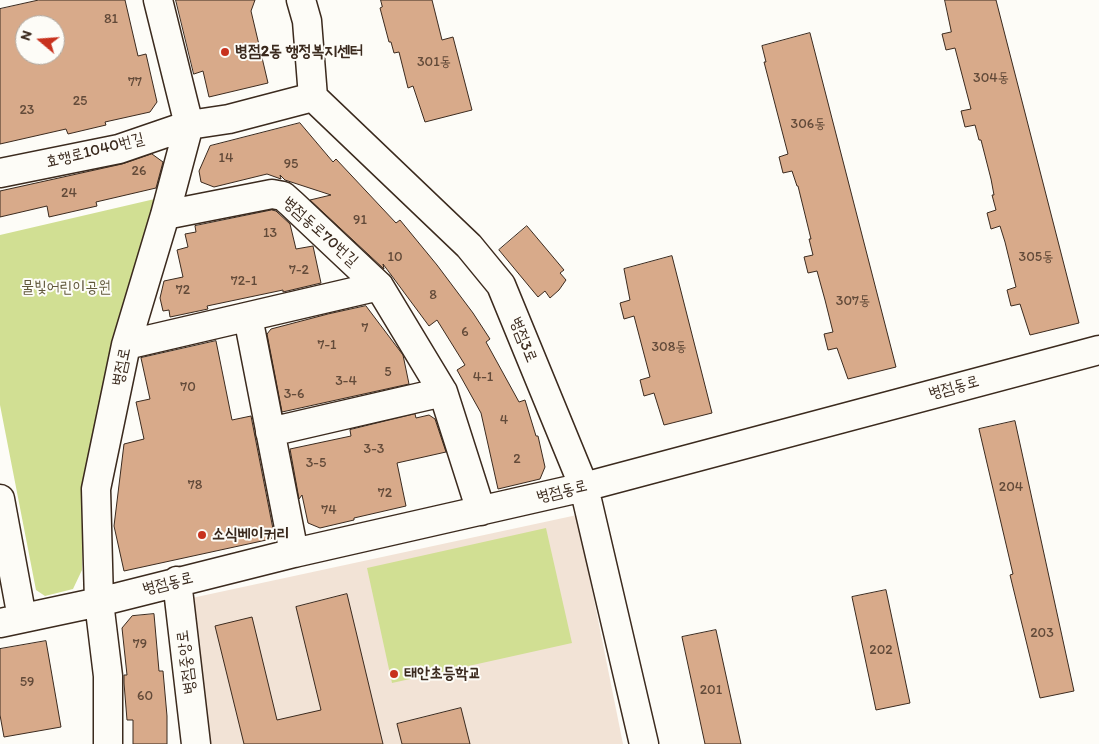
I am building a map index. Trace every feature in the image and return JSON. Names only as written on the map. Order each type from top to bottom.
[{"type":"street","name":"병점로","points":[[108,744],[108,676],[99,602],[96,489],[126,345],[165,215],[188,125],[158,0]]},
{"type":"street","points":[[301,0],[307,21],[313,97]]},
{"type":"street","name":"효행로1040번길","points":[[0,173],[119,149],[188,125],[229,119],[313,97]]},
{"type":"street","name":"병점3로","points":[[313,97],[470,246],[501,285],[584,487],[644,744]]},
{"type":"street","name":"병점동로70번길","points":[[165,215],[272,194],[283,196],[379,286],[443,392],[481,511]]},
{"type":"street","name":"병점동로70번길","points":[[126,345],[379,286]]},
{"type":"street","points":[[248,317],[294,553]]},
{"type":"street","name":"병점동로","points":[[0,499],[11,620],[99,602],[294,553],[584,487],[1099,350]]},
{"type":"street","points":[[270,432],[443,392]]},
{"type":"street","name":"병점중앙로","points":[[177,581],[196,744]]},
{"type":"shaded area","name":"태안초등학교","points":[[577,515],[623,744],[194,744],[164,604]]},
{"type":"green space","name":"물빛어린이공원","points":[[159,198],[85,476],[82,570],[73,589],[45,596],[36,590],[0,405],[0,235]]},
{"type":"green space","points":[[546,528],[572,643],[392,683],[367,568]]},
{"type":"building","points":[[39,0],[125,0],[138,56],[146,54],[157,102],[150,112],[105,122],[106,125],[68,134],[66,129],[0,144],[0,9]]},
{"type":"building","points":[[176,0],[255,0],[251,11],[268,83],[209,97],[203,71],[194,74]]},
{"type":"building","points":[[381,0],[432,0],[442,40],[453,37],[472,110],[425,122],[413,86],[408,88],[399,52],[394,53],[391,42],[389,42],[380,8],[382,7]]},
{"type":"building","points":[[945,0],[996,0],[1079,323],[1030,335],[1020,304],[1011,306],[1007,290],[1016,287],[1005,242],[1000,226],[991,229],[987,213],[996,210],[992,195],[994,195],[991,179],[975,125],[965,127],[961,111],[971,109],[955,48],[946,50],[942,34],[951,32]]},
{"type":"building","points":[[810,33],[896,367],[848,379],[837,348],[828,350],[824,334],[833,332],[817,271],[808,273],[804,257],[813,255],[809,239],[811,239],[798,186],[792,171],[783,173],[779,157],[788,154],[764,62],[766,62],[762,46]]},
{"type":"building","points":[[300,123],[333,162],[336,159],[396,223],[400,220],[473,313],[490,339],[486,342],[519,402],[525,400],[536,436],[538,436],[545,467],[540,479],[498,489],[481,413],[457,370],[465,365],[437,320],[429,326],[383,264],[384,269],[310,200],[331,195],[285,180],[280,175],[281,179],[267,174],[214,187],[201,182],[199,171],[210,146]]},
{"type":"building","points":[[152,154],[163,162],[156,188],[96,202],[97,206],[49,217],[47,206],[0,217],[0,191],[122,164]]},
{"type":"building","points":[[272,210],[276,211],[290,224],[296,249],[313,246],[321,283],[207,306],[208,309],[170,317],[169,310],[163,311],[160,298],[164,281],[183,277],[177,250],[188,247],[185,234],[196,232],[195,226]]},
{"type":"building","points":[[527,226],[564,270],[560,273],[566,280],[550,298],[545,291],[538,297],[499,250]]},
{"type":"building","points":[[672,256],[712,413],[664,425],[654,393],[644,396],[640,380],[650,377],[634,316],[624,319],[620,303],[630,300],[624,269]]},
{"type":"building","points":[[366,306],[403,355],[409,384],[282,412],[267,334],[271,329]]},
{"type":"building","points":[[216,341],[232,420],[251,416],[274,534],[271,539],[124,571],[114,526],[124,444],[144,439],[136,402],[150,399],[141,358]]},
{"type":"building","points":[[415,414],[416,418],[429,415],[435,419],[446,452],[397,463],[406,506],[320,528],[308,523],[302,495],[299,499],[290,449],[351,436],[350,430]]},
{"type":"building","points":[[1015,421],[1074,691],[1040,698],[1010,575],[1013,574],[979,429]]},
{"type":"building","points":[[886,590],[910,703],[876,710],[852,597]]},
{"type":"building","points":[[347,594],[383,744],[244,744],[215,626],[252,617],[277,720],[321,710],[296,607]]},
{"type":"building","points":[[154,614],[159,671],[163,671],[167,716],[167,744],[133,744],[133,720],[127,720],[124,675],[127,675],[122,628],[132,616]]},
{"type":"building","points":[[716,630],[741,744],[705,744],[682,637]]},
{"type":"building","points":[[46,641],[61,727],[4,737],[0,715],[0,649]]},
{"type":"building","points":[[461,708],[470,744],[402,744],[397,724]]},
{"type":"place","name":"병점2동 행정복지센터","points":[[225,52]]},
{"type":"place","name":"소식베이커리","points":[[202,535]]},
{"type":"place","name":"태안초등학교","points":[[394,674]]}]
